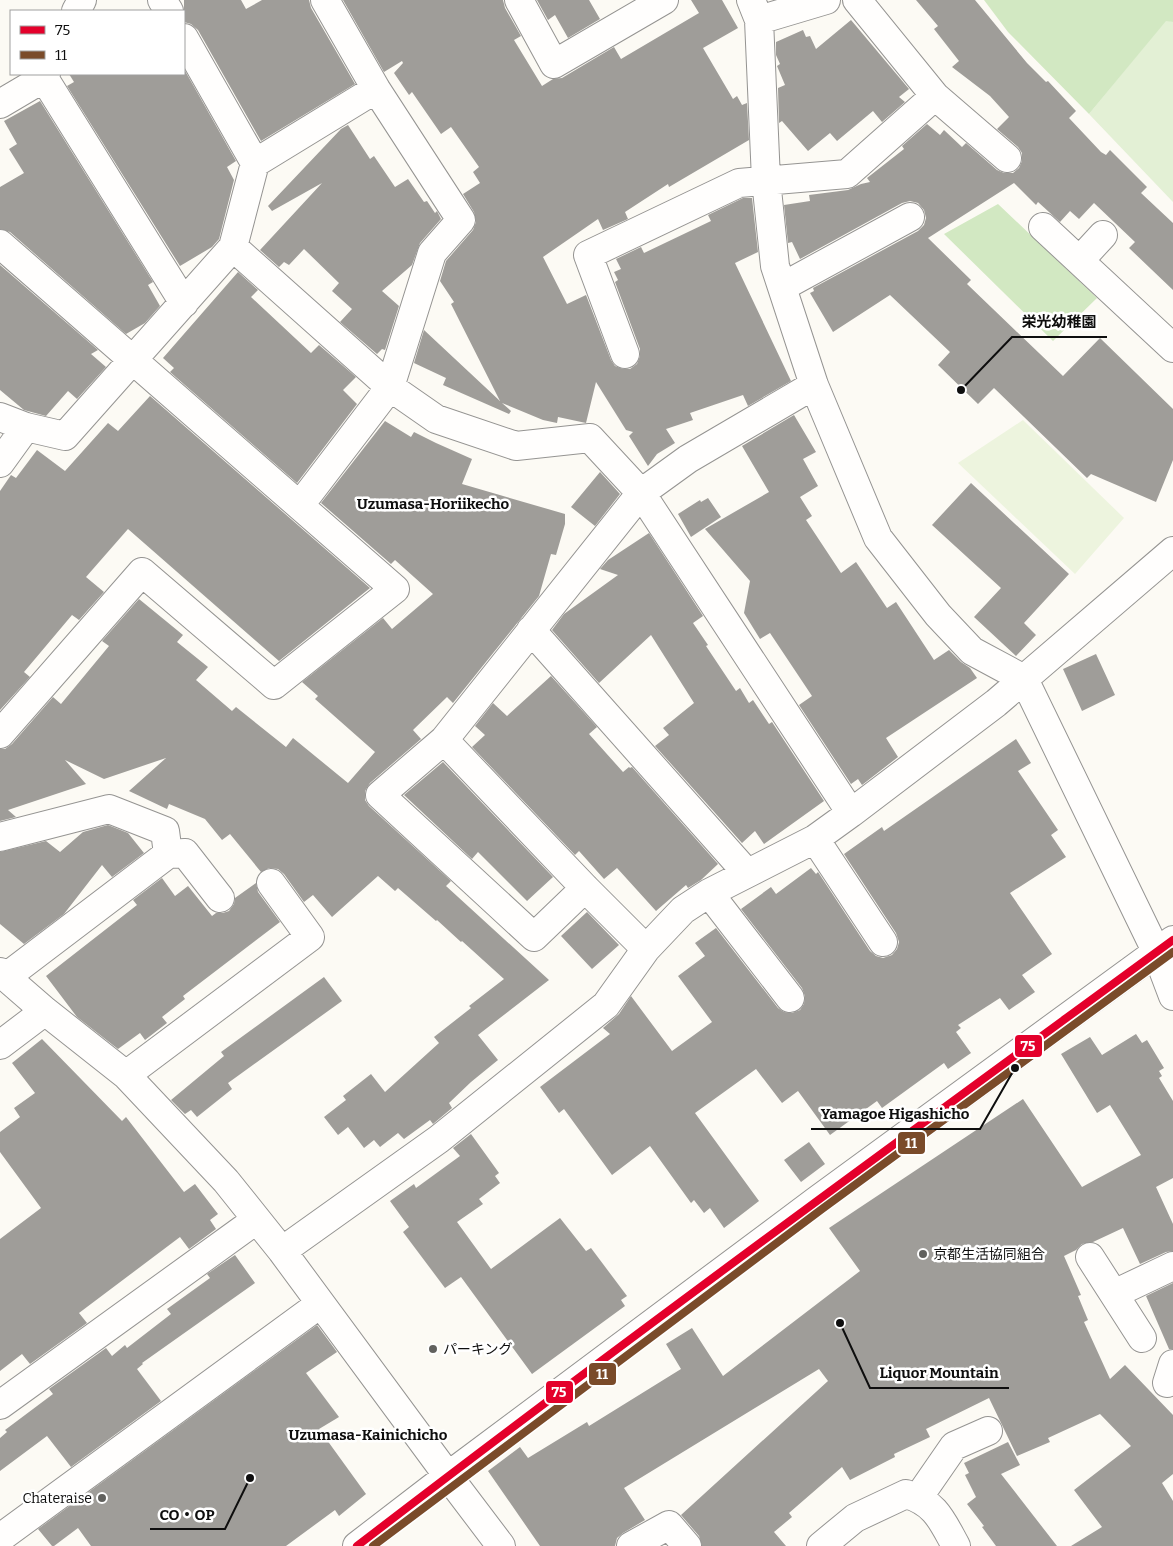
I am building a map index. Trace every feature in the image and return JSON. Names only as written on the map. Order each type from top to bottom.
[{"type":"street","points":[[300,506],[390,387],[432,253],[461,220],[376,89],[325,0]]},
{"type":"street","points":[[519,0],[554,64],[664,0]]},
{"type":"street","points":[[826,0],[755,10],[766,180],[775,266],[814,385],[878,538],[938,615],[972,651],[1024,679],[1165,945],[1173,996]]},
{"type":"street","points":[[857,0],[935,96],[1007,158]]},
{"type":"street","points":[[185,40],[255,163]]},
{"type":"street","points":[[0,104],[45,76],[184,303]]},
{"type":"street","points":[[0,417],[26,427],[65,436],[233,247],[255,163],[376,89]]},
{"type":"street","points":[[625,354],[588,255],[739,183],[847,174],[935,96]]},
{"type":"street","points":[[782,287],[910,217]]},
{"type":"street","points":[[1044,227],[1173,348]]},
{"type":"street","points":[[1080,260],[1103,234]]},
{"type":"street","points":[[0,244],[394,589],[274,685],[142,572],[0,734]]},
{"type":"street","points":[[233,247],[390,387],[436,419],[516,446],[590,438],[641,493],[851,813]]},
{"type":"street","points":[[585,888],[534,937],[380,795],[444,740],[641,493],[688,460],[814,385]]},
{"type":"street","points":[[0,463],[26,427]]},
{"type":"street","points":[[282,1251],[439,1139],[606,1005],[646,949],[683,910],[709,892],[815,839],[851,813],[996,703],[1173,551]]},
{"type":"street","points":[[531,630],[747,873]]},
{"type":"street","points":[[444,740],[646,949]]},
{"type":"street","points":[[0,837],[109,809],[165,831],[168,854]]},
{"type":"street","points":[[815,839],[883,942]]},
{"type":"street","points":[[220,898],[185,853],[168,854],[3,975],[45,1011],[126,1074],[226,1182],[282,1251],[501,1546]]},
{"type":"street","points":[[126,1074],[310,937],[271,883]]},
{"type":"street","points":[[709,892],[790,998]]},
{"type":"street","points":[[357,1546],[824,1195],[1165,945]]},
{"type":"street","points":[[0,1045],[45,1011]]},
{"type":"street","points":[[0,1405],[256,1220]]},
{"type":"street","points":[[1090,1257],[1142,1338]]},
{"type":"street","points":[[1114,1294],[1173,1266]]},
{"type":"street","points":[[0,1538],[320,1304]]},
{"type":"street","points":[[918,1498],[954,1446],[988,1431]]},
{"type":"street","points":[[821,1546],[855,1518],[906,1494],[930,1504],[956,1546]]},
{"type":"street","points":[[631,1546],[669,1525],[687,1546]]},
{"type":"green space","points":[[984,0],[1173,0],[1173,22],[1166,21],[1089,114],[1008,32]]},
{"type":"green space","points":[[1166,20],[1173,22],[1173,202],[1089,114]]},
{"type":"green space","points":[[998,204],[1097,298],[1053,341],[944,234]]},
{"type":"green space","points":[[1023,420],[1124,518],[1075,574],[958,463]]},
{"type":"building","points":[[184,0],[241,0],[246,9],[262,0],[309,0],[311,8],[355,84],[261,141],[198,30],[191,24],[185,22]]},
{"type":"building","points":[[343,0],[503,0],[505,8],[521,36],[514,40],[542,86],[553,79],[562,78],[614,47],[621,59],[699,13],[691,0],[722,0],[738,28],[703,48],[733,99],[737,96],[742,105],[747,103],[749,140],[669,187],[668,184],[625,212],[628,219],[603,230],[598,219],[543,257],[567,304],[586,295],[611,360],[615,366],[630,369],[637,364],[640,349],[615,282],[618,280],[614,272],[621,269],[616,259],[641,247],[644,253],[711,221],[708,215],[743,198],[752,198],[758,252],[735,263],[791,381],[748,406],[743,395],[690,413],[693,420],[666,429],[675,443],[657,454],[648,466],[629,436],[633,432],[626,430],[596,382],[586,423],[558,417],[557,423],[543,420],[502,403],[511,411],[509,414],[443,385],[446,378],[414,363],[424,330],[500,401],[451,304],[454,302],[440,281],[446,261],[473,230],[476,222],[474,212],[463,194],[480,183],[473,172],[479,167],[451,127],[441,134],[412,92],[409,95],[394,73],[403,63],[402,61],[384,72]]},
{"type":"building","points":[[537,0],[589,0],[600,19],[568,38],[555,15],[548,20]]},
{"type":"building","points":[[916,0],[975,0],[1027,63],[1046,82],[1048,81],[1076,111],[1069,118],[1101,152],[1106,155],[1110,150],[1147,187],[1141,193],[1173,223],[1173,290],[1129,248],[1135,242],[1094,203],[1079,219],[1070,211],[1060,222],[1038,202],[1036,205],[1014,183],[928,238],[971,280],[967,284],[1063,376],[1100,338],[1173,409],[1173,460],[1156,502],[1091,474],[1087,478],[994,388],[978,404],[938,365],[950,352],[890,295],[833,332],[810,293],[814,291],[813,288],[918,231],[924,225],[926,218],[924,210],[918,203],[910,201],[902,203],[800,259],[792,242],[788,243],[784,205],[810,201],[809,195],[848,190],[870,182],[867,178],[904,149],[902,146],[927,124],[940,135],[944,130],[962,147],[966,143],[997,170],[1004,173],[1013,173],[1019,168],[1022,161],[1022,153],[1018,147],[997,129],[1009,117],[990,96],[952,67],[959,61],[934,29],[938,26]]},
{"type":"building","points":[[851,20],[909,89],[899,97],[905,102],[882,122],[873,111],[837,141],[830,133],[808,151],[782,121],[779,123],[778,88],[785,85],[777,66],[780,64],[776,55],[776,42],[803,30],[806,37],[810,36],[816,49]]},
{"type":"building","points":[[185,71],[236,161],[227,167],[234,180],[219,239],[212,247],[180,266],[67,86],[74,82],[70,75],[185,75]]},
{"type":"building","points":[[40,101],[153,282],[148,285],[160,306],[145,323],[126,334],[10,232],[0,229],[0,187],[24,173],[9,149],[17,144],[4,121]]},
{"type":"building","points":[[348,125],[370,159],[374,156],[395,187],[408,179],[424,202],[427,201],[435,213],[437,211],[441,219],[420,243],[412,265],[382,291],[399,306],[385,350],[382,349],[377,354],[340,322],[352,309],[332,291],[339,283],[304,249],[289,265],[284,262],[279,267],[260,250],[322,183],[272,211],[268,206],[341,129]]},
{"type":"building","points":[[0,265],[98,350],[91,354],[106,367],[77,399],[68,391],[46,416],[24,410],[0,390]]},
{"type":"building","points":[[238,272],[258,290],[251,297],[311,353],[319,345],[356,377],[343,390],[357,404],[297,483],[170,372],[174,368],[163,358]]},
{"type":"building","points":[[150,396],[370,588],[279,661],[128,529],[86,577],[104,592],[79,620],[72,615],[24,672],[30,677],[0,710],[0,491],[11,475],[16,478],[37,450],[65,471],[108,423],[118,431]]},
{"type":"building","points":[[794,415],[816,452],[803,459],[818,486],[800,497],[812,516],[806,520],[841,573],[856,562],[887,608],[896,602],[934,660],[949,650],[970,668],[977,678],[886,738],[898,757],[862,785],[858,779],[851,784],[799,705],[812,696],[770,633],[760,639],[744,613],[750,581],[705,529],[769,492],[742,446]]},
{"type":"building","points":[[385,421],[411,437],[414,432],[472,459],[462,484],[565,514],[565,524],[556,555],[551,554],[539,596],[453,703],[447,697],[413,730],[421,739],[370,783],[365,791],[365,800],[369,806],[451,881],[446,886],[549,980],[478,1035],[498,1060],[449,1103],[452,1108],[433,1124],[430,1120],[404,1139],[398,1133],[380,1147],[374,1140],[364,1148],[348,1127],[338,1135],[324,1117],[346,1100],[343,1096],[371,1074],[385,1092],[439,1043],[434,1037],[471,1008],[469,1006],[504,979],[398,888],[395,891],[378,876],[332,917],[313,895],[304,902],[284,874],[278,869],[269,868],[261,872],[230,834],[222,840],[205,819],[169,804],[167,809],[129,791],[166,758],[104,779],[65,760],[86,784],[8,810],[16,817],[0,821],[0,749],[5,749],[12,744],[53,697],[61,704],[109,646],[102,641],[139,599],[183,635],[177,642],[208,667],[196,680],[232,711],[236,707],[286,747],[293,738],[348,783],[375,752],[315,699],[318,696],[302,682],[383,618],[392,629],[433,594],[395,560],[391,564],[321,503]]},
{"type":"building","points":[[600,472],[620,494],[595,526],[571,507]]},
{"type":"building","points":[[971,483],[1069,574],[1024,623],[1036,635],[1016,656],[974,617],[1001,588],[932,525]]},
{"type":"building","points":[[708,498],[721,517],[691,537],[678,514],[700,500],[701,502]]},
{"type":"building","points":[[649,533],[703,616],[693,623],[708,645],[706,646],[736,691],[740,688],[749,703],[753,700],[769,724],[772,722],[824,801],[764,844],[755,831],[742,843],[655,746],[669,735],[663,728],[694,703],[651,635],[599,683],[552,630],[564,614],[618,575],[600,569],[608,560]]},
{"type":"building","points":[[1096,654],[1115,695],[1082,711],[1063,669]]},
{"type":"building","points":[[551,676],[597,727],[589,734],[623,772],[632,767],[718,864],[701,880],[688,888],[686,885],[656,911],[617,868],[604,879],[579,851],[575,855],[472,747],[485,735],[475,726],[493,703],[507,716]]},
{"type":"building","points":[[1016,739],[1031,763],[1018,771],[1058,830],[1051,835],[1066,857],[1010,893],[1052,954],[1022,975],[1035,992],[1009,1010],[1000,998],[958,1025],[961,1028],[956,1032],[971,1053],[948,1069],[944,1063],[882,1108],[877,1101],[830,1135],[798,1091],[782,1103],[756,1069],[695,1113],[759,1201],[724,1228],[710,1208],[704,1213],[694,1200],[691,1203],[650,1146],[612,1175],[564,1109],[559,1113],[540,1087],[610,1034],[603,1028],[619,1014],[631,996],[672,1051],[712,1022],[678,976],[705,956],[695,943],[716,928],[778,1008],[784,1012],[792,1013],[800,1010],[804,1004],[805,996],[802,988],[741,909],[771,887],[776,894],[811,868],[816,874],[818,872],[870,951],[876,956],[883,958],[892,955],[897,949],[899,942],[896,933],[844,854],[882,827],[884,831]]},
{"type":"building","points":[[443,762],[553,877],[527,901],[478,852],[472,859],[404,795]]},
{"type":"building","points":[[108,825],[128,833],[144,853],[112,877],[102,865],[64,914],[24,944],[0,924],[0,852],[46,841],[60,852],[83,832]]},
{"type":"building","points":[[162,878],[175,896],[188,886],[212,916],[216,913],[229,911],[234,904],[235,898],[256,883],[258,892],[280,922],[183,996],[185,999],[162,1017],[167,1023],[145,1040],[140,1033],[118,1049],[77,1017],[46,976],[137,905],[133,900]]},
{"type":"building","points":[[587,912],[619,945],[592,969],[561,936]]},
{"type":"building","points":[[324,977],[342,1001],[228,1083],[232,1089],[197,1117],[191,1110],[185,1114],[171,1100],[224,1056],[221,1052]]},
{"type":"building","points":[[1136,1034],[1142,1043],[1147,1040],[1164,1068],[1159,1071],[1162,1076],[1159,1078],[1173,1101],[1173,1178],[1156,1187],[1173,1224],[1173,1251],[1166,1252],[1140,1264],[1123,1228],[1093,1242],[1082,1244],[1076,1250],[1064,1256],[1081,1295],[1078,1296],[1088,1320],[1084,1322],[1110,1379],[1125,1365],[1173,1415],[1173,1474],[1162,1483],[1173,1501],[1173,1546],[1071,1546],[1102,1527],[1074,1490],[1131,1446],[1100,1414],[1048,1438],[1050,1442],[1017,1456],[989,1398],[926,1429],[930,1437],[894,1454],[895,1457],[850,1480],[842,1467],[789,1513],[792,1517],[774,1532],[786,1546],[702,1546],[699,1536],[681,1515],[828,1381],[819,1369],[624,1488],[645,1520],[617,1538],[615,1546],[540,1546],[488,1471],[520,1447],[528,1458],[587,1422],[589,1426],[681,1369],[666,1344],[692,1328],[723,1376],[860,1271],[829,1228],[1023,1099],[1082,1187],[1141,1155],[1110,1105],[1097,1113],[1061,1054],[1090,1037],[1102,1055]]},
{"type":"building","points":[[42,1039],[122,1121],[126,1117],[184,1192],[195,1184],[218,1214],[210,1220],[216,1229],[189,1249],[180,1237],[79,1313],[87,1323],[30,1364],[22,1354],[0,1371],[0,1239],[41,1208],[0,1152],[0,1132],[20,1117],[14,1108],[35,1093],[12,1063]]},
{"type":"building","points":[[471,1134],[499,1173],[495,1176],[500,1183],[479,1199],[483,1204],[457,1222],[491,1269],[560,1218],[586,1251],[591,1248],[627,1296],[621,1300],[625,1306],[532,1374],[461,1277],[445,1288],[403,1232],[409,1227],[390,1201],[414,1184],[416,1188],[460,1156],[453,1148]]},
{"type":"building","points":[[809,1142],[825,1164],[801,1182],[784,1160]]},
{"type":"building","points":[[235,1255],[255,1283],[142,1363],[137,1369],[161,1401],[71,1467],[47,1436],[0,1471],[0,1438],[7,1432],[5,1430],[53,1394],[49,1389],[106,1348],[112,1356],[125,1345],[127,1348],[171,1314],[167,1309],[210,1278],[207,1274]]},
{"type":"building","points":[[1173,1283],[1173,1349],[1169,1349],[1146,1296]]},
{"type":"building","points":[[317,1325],[337,1352],[306,1373],[339,1417],[319,1429],[366,1494],[339,1516],[335,1510],[286,1546],[91,1546],[78,1528],[52,1546],[38,1529]]},
{"type":"building","points":[[1008,1442],[1020,1465],[1001,1474],[1057,1546],[996,1546],[967,1504],[976,1497],[965,1475],[969,1473],[964,1463]]},
{"type":"transit line","name":"75","points":[[357,1546],[661,1316],[1173,940]]},
{"type":"transit line","name":"11","points":[[373,1546],[822,1209],[1173,952]]},
{"type":"place","name":"栄光幼稚園","points":[[961,390]]},
{"type":"place","name":"Yamagoe Higashicho","points":[[1015,1068]]},
{"type":"place","name":"京都生活協同組合","points":[[923,1254]]},
{"type":"place","name":"Liquor Mountain","points":[[840,1323]]},
{"type":"place","name":"パーキング","points":[[433,1349]]},
{"type":"place","name":"CO・OP","points":[[250,1478]]},
{"type":"place","name":"Chateraise","points":[[102,1498]]},
{"type":"district","name":"Uzumasa-Horiikecho","points":[[433,504]]},
{"type":"district","name":"Uzumasa-Kainichicho","points":[[368,1435]]}]
